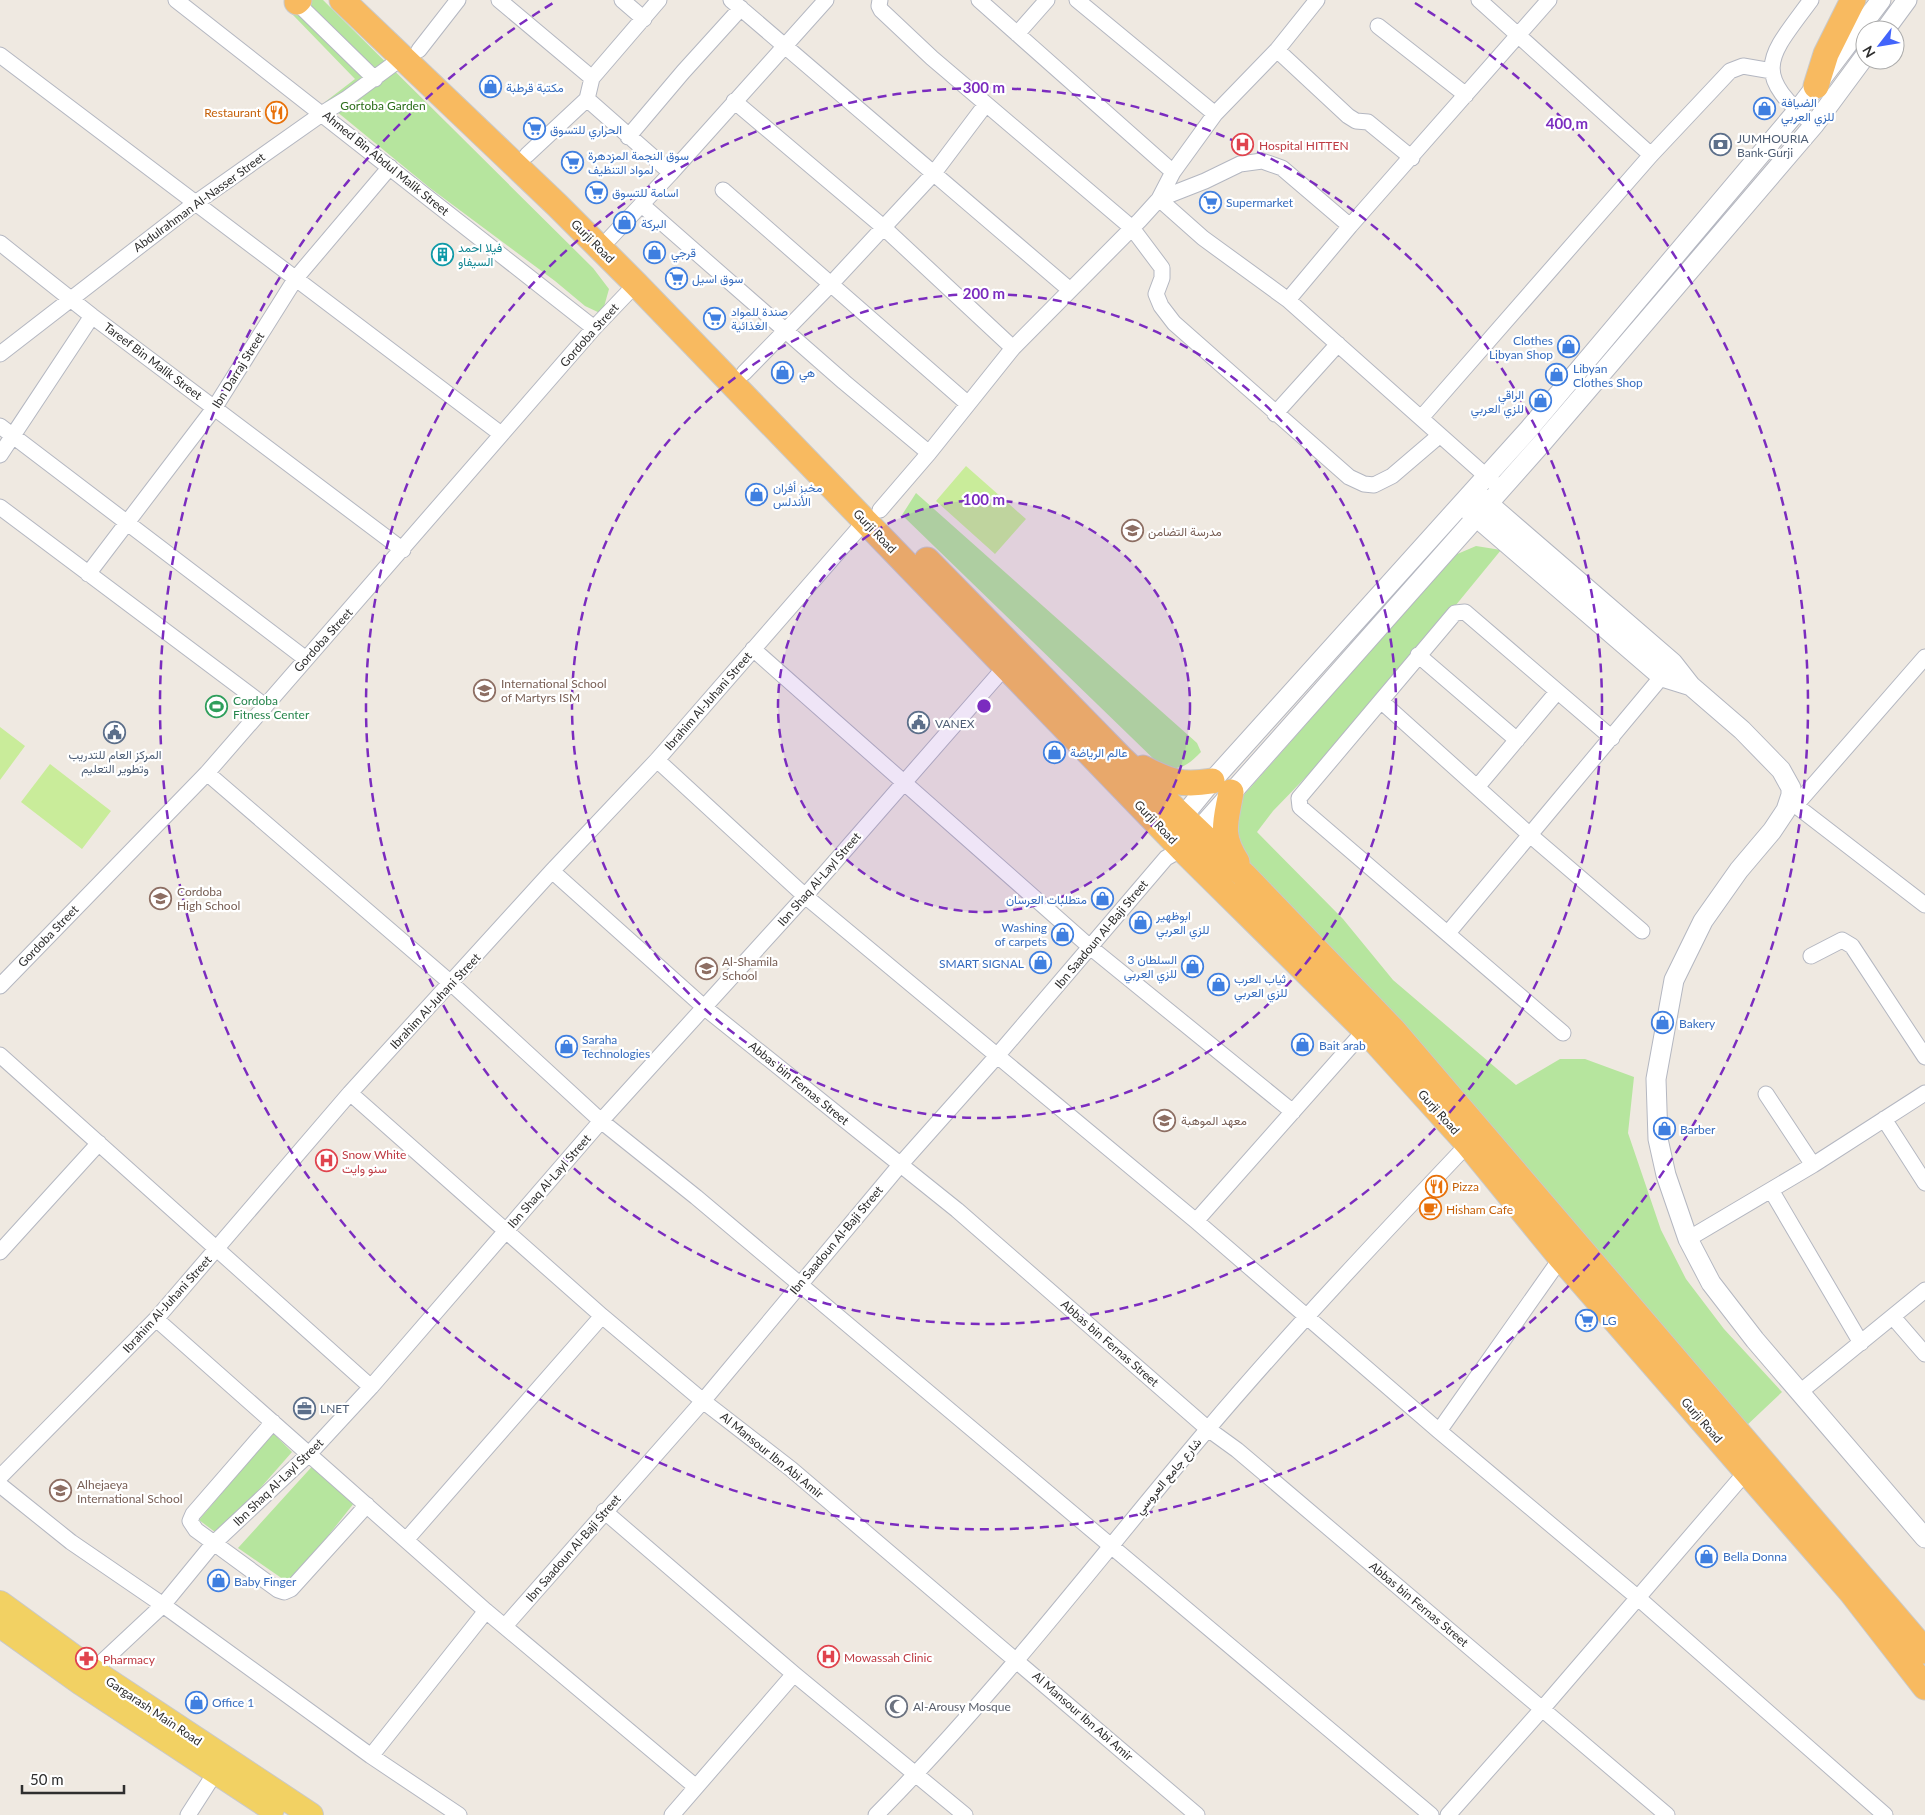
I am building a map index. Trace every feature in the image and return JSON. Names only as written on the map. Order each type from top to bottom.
[{"type":"highway","name":"Gurji Road","points":[[342,0],[411,53],[527,155],[744,373],[873,515],[1005,667],[1173,846],[1365,1030],[1468,1144],[1561,1258],[1925,1651]]},
{"type":"highway","name":"Gurji Road","points":[[367,0],[411,53],[636,284],[1120,757],[1244,875],[1400,1037],[1753,1464],[1925,1686]]},
{"type":"highway","points":[[1816,86],[1826,54],[1853,0]]},
{"type":"highway","points":[[1120,757],[1172,782],[1222,787],[1225,839],[1244,875]]},
{"type":"main road","name":"Gargarash Main Road","points":[[0,1603],[86,1676],[215,1773],[281,1815]]},
{"type":"main road","name":"Gargarash Main Road","points":[[0,1625],[311,1815]]},
{"type":"street","name":"Ahmed Bin Abdul Malik Street","points":[[176,0],[323,113],[594,328]]},
{"type":"street","name":"Abdulrahman Al-Nasser Street","points":[[0,354],[194,204],[411,53],[458,0]]},
{"type":"street","points":[[499,0],[592,78]]},
{"type":"street","points":[[622,0],[644,18]]},
{"type":"street","points":[[527,155],[587,99],[592,78],[659,0]]},
{"type":"street","points":[[610,238],[642,205],[734,100],[826,0]]},
{"type":"street","points":[[880,0],[879,6],[881,10],[932,58],[1132,228],[1162,268],[1162,278],[1156,294],[1168,316],[1275,414],[1349,477],[1364,484],[1374,485],[1392,476],[1440,434]]},
{"type":"street","points":[[979,0],[1173,172]]},
{"type":"street","points":[[1018,34],[1047,0]]},
{"type":"street","points":[[1077,0],[1215,114]]},
{"type":"street","points":[[1159,199],[1173,172],[1215,114],[1277,50],[1317,0]]},
{"type":"street","points":[[1480,0],[1651,155]]},
{"type":"street","points":[[1288,300],[1350,226],[1412,158],[1549,0]]},
{"type":"street","points":[[1811,0],[1777,47],[1772,62],[1772,71],[1777,85],[1797,111],[1814,125]]},
{"type":"street","points":[[1173,846],[1797,111],[1880,0]]},
{"type":"street","points":[[1892,20],[1907,0]]},
{"type":"street","points":[[297,1],[375,79]]},
{"type":"street","points":[[628,137],[736,4],[1070,290]]},
{"type":"street","points":[[1378,26],[1466,96]]},
{"type":"street","points":[[1277,50],[1348,116],[1356,121],[1368,122],[1412,158]]},
{"type":"street","points":[[0,55],[194,204],[296,278],[502,434]]},
{"type":"street","points":[[1421,418],[1651,155],[1730,71],[1743,66],[1772,71]]},
{"type":"street","points":[[1222,787],[1483,511],[1814,125],[1855,70]]},
{"type":"street","points":[[587,99],[671,173]]},
{"type":"street","points":[[734,100],[882,226],[1013,348]]},
{"type":"street","points":[[744,373],[831,284],[882,226],[934,173],[986,104]]},
{"type":"street","points":[[1159,199],[1205,181],[1240,164],[1262,161],[1282,168],[1350,226]]},
{"type":"street","name":"Ibn Darraj Street","points":[[88,574],[215,408],[296,278],[390,167]]},
{"type":"street","points":[[723,190],[968,404]]},
{"type":"street","points":[[1159,199],[1203,238],[1288,300],[1501,489]]},
{"type":"street","name":"Ibrahim Al-Juhani Street","points":[[0,1477],[156,1319],[350,1093],[452,984],[552,871],[657,760],[752,649],[929,453],[1013,348],[1159,199]]},
{"type":"street","points":[[642,205],[784,330],[929,453]]},
{"type":"street","name":"Tareef Bin Malik Street","points":[[0,243],[92,316],[403,550]]},
{"type":"street","name":"Gordoba Street","points":[[0,986],[207,773],[403,550],[594,328],[636,284]]},
{"type":"street","points":[[0,454],[92,316]]},
{"type":"street","points":[[1275,414],[1338,344]]},
{"type":"street","points":[[0,426],[306,660]]},
{"type":"street","points":[[1468,498],[1668,670],[1691,686],[1742,730],[1781,770],[1791,788],[1793,803],[1925,905]]},
{"type":"street","points":[[0,507],[264,706]]},
{"type":"street","points":[[1563,1033],[1300,807],[1299,798],[1382,702],[1418,655],[1455,613],[1465,612],[1612,738]]},
{"type":"street","points":[[752,649],[1090,947],[1292,1112]]},
{"type":"street","points":[[1418,655],[1517,740]]},
{"type":"street","points":[[1922,1530],[1755,1340],[1711,1283],[1688,1240],[1666,1175],[1658,1130],[1656,1079],[1674,980],[1704,921],[1739,870],[1793,803],[1925,657]]},
{"type":"street","name":"Ibn Shaq Al-Layl Street","points":[[86,1676],[163,1605],[213,1544],[310,1453],[371,1387],[601,1121],[805,896],[1005,667]]},
{"type":"street","points":[[1448,933],[1668,670]]},
{"type":"street","points":[[1478,786],[1557,692]]},
{"type":"street","points":[[1382,702],[1478,786],[1530,835],[1642,931]]},
{"type":"street","points":[[657,760],[805,896],[996,1057],[1196,1221],[1439,1431],[1637,1596],[1885,1815]]},
{"type":"street","points":[[207,773],[452,984],[601,1121],[799,1284],[1431,1815]]},
{"type":"street","name":"Ibn Saadoun Al-Baji Street","points":[[505,1626],[604,1511],[703,1401],[799,1284],[1090,947],[1173,846]]},
{"type":"street","name":"Abbas bin Fernas Street","points":[[552,871],[705,1008],[957,1210],[1208,1429],[1237,1450],[1667,1815]]},
{"type":"street","points":[[1811,956],[1842,940],[1852,946],[1925,1057]]},
{"type":"street","points":[[1196,1221],[1365,1030]]},
{"type":"street","points":[[0,1055],[371,1387]]},
{"type":"street","name":"Al Mansour Ibn Abi Amir","points":[[350,1093],[602,1316],[703,1401],[792,1468],[1197,1815]]},
{"type":"street","points":[[1688,1240],[1813,1165],[1925,1093]]},
{"type":"street","points":[[1766,1094],[1813,1165]]},
{"type":"street","points":[[1884,1119],[1925,1183]]},
{"type":"street","points":[[0,1252],[99,1143]]},
{"type":"street","name":"شارع جامع العروسي","points":[[876,1815],[917,1774],[1017,1659],[1208,1429],[1305,1316],[1468,1144]]},
{"type":"street","points":[[1771,1190],[1861,1343]]},
{"type":"street","points":[[1439,1431],[1561,1258]]},
{"type":"street","points":[[1800,1392],[1925,1290]]},
{"type":"street","points":[[406,1540],[602,1316]]},
{"type":"street","points":[[1893,1317],[1925,1354]]},
{"type":"street","points":[[156,1319],[310,1453],[486,1611],[696,1786]]},
{"type":"street","points":[[273,1422],[193,1514],[190,1521],[196,1530],[278,1590],[287,1591],[367,1505]]},
{"type":"street","points":[[1448,1815],[1753,1464]]},
{"type":"street","points":[[0,1485],[71,1542],[163,1605],[371,1756],[459,1815]]},
{"type":"street","points":[[604,1511],[794,1674],[965,1815]]},
{"type":"street","points":[[371,1756],[486,1611]]},
{"type":"street","points":[[672,1815],[794,1674]]},
{"type":"street","points":[[188,1815],[215,1773]]},
{"type":"green space","name":"Gortoba Garden","points":[[306,0],[323,0],[593,268],[609,289],[602,314],[585,306],[555,281],[430,188],[325,102],[355,79],[292,14]]},
{"type":"green space","points":[[966,466],[1026,519],[995,554],[936,501]]},
{"type":"green space","points":[[916,493],[1197,743],[1201,752],[1184,766],[1163,768],[902,515]]},
{"type":"green space","points":[[1476,546],[1501,550],[1365,716],[1273,811],[1257,832],[1343,919],[1393,980],[1516,1085],[1560,1059],[1585,1059],[1634,1077],[1628,1133],[1661,1230],[1686,1279],[1724,1329],[1782,1392],[1745,1427],[1238,852],[1237,819],[1243,796],[1455,555]]},
{"type":"green space","points":[[0,727],[25,746],[0,780]]},
{"type":"green space","points":[[50,764],[111,811],[82,849],[21,802]]},
{"type":"green space","points":[[273,1433],[292,1452],[219,1535],[199,1520]]},
{"type":"green space","points":[[317,1461],[354,1503],[290,1584],[238,1548]]},
{"type":"place","name":"مكتبة قرطبة","points":[[490,87]]},
{"type":"place","name":"الضيافة للزي العربي","points":[[1765,109]]},
{"type":"place","name":"Restaurant","points":[[277,112]]},
{"type":"place","name":"الحراري للتسوق","points":[[534,129]]},
{"type":"place","name":"Hospital HITTEN","points":[[1243,145]]},
{"type":"place","name":"JUMHOURIA Bank-Gurji","points":[[1721,145]]},
{"type":"place","name":"سوق النجمة المزدهرة لمواد التنظيف","points":[[572,162]]},
{"type":"place","name":"اسامة للتسوق","points":[[596,192]]},
{"type":"place","name":"Supermarket","points":[[1210,202]]},
{"type":"place","name":"البركة","points":[[625,223]]},
{"type":"place","name":"قرجي","points":[[655,252]]},
{"type":"place","name":"فيلا احمد السيفاو","points":[[442,254]]},
{"type":"place","name":"سوق اسيل","points":[[676,278]]},
{"type":"place","name":"صندة للمواد الغذائية","points":[[715,318]]},
{"type":"place","name":"Clothes Libyan Shop","points":[[1569,347]]},
{"type":"place","name":"هي","points":[[783,372]]},
{"type":"place","name":"Libyan Clothes Shop","points":[[1557,375]]},
{"type":"place","name":"الراقي للزي العربي","points":[[1540,401]]},
{"type":"place","name":"مخبز أفران الأندلس","points":[[757,494]]},
{"type":"place","name":"مدرسة التضامن","points":[[1132,531]]},
{"type":"place","name":"International School of Martyrs ISM","points":[[485,690]]},
{"type":"place","name":"Cordoba Fitness Center","points":[[217,707]]},
{"type":"place","name":"VANEX","points":[[919,723]]},
{"type":"place","name":"المركز العام للتدريب وتطوير التعليم","points":[[115,733]]},
{"type":"place","name":"عالم الرياضة","points":[[1054,752]]},
{"type":"place","name":"Cordoba High School","points":[[161,898]]},
{"type":"place","name":"متطلبات العرسان","points":[[1103,899]]},
{"type":"place","name":"ابوظهير للزي العربي","points":[[1140,922]]},
{"type":"place","name":"Washing of carpets","points":[[1063,934]]},
{"type":"place","name":"SMART SIGNAL","points":[[1040,963]]},
{"type":"place","name":"السلطان 3 للزي العربي","points":[[1193,966]]},
{"type":"place","name":"Al-Shamila School","points":[[706,968]]},
{"type":"place","name":"ثياب العرب للزي العربي","points":[[1218,985]]},
{"type":"place","name":"Bakery","points":[[1663,1023]]},
{"type":"place","name":"Bait arab","points":[[1303,1045]]},
{"type":"place","name":"Saraha Technologies","points":[[566,1046]]},
{"type":"place","name":"معهد الموهبة","points":[[1165,1120]]},
{"type":"place","name":"Barber","points":[[1664,1129]]},
{"type":"place","name":"Snow White سنو وايت","points":[[326,1161]]},
{"type":"place","name":"Pizza","points":[[1436,1186]]},
{"type":"place","name":"Hisham Cafe","points":[[1430,1209]]},
{"type":"place","name":"LG","points":[[1586,1320]]},
{"type":"place","name":"LNET","points":[[304,1408]]},
{"type":"place","name":"Alhejaeya International School","points":[[61,1491]]},
{"type":"place","name":"Bella Donna","points":[[1707,1556]]},
{"type":"place","name":"Baby Finger","points":[[218,1581]]},
{"type":"place","name":"Mowassah Clinic","points":[[828,1657]]},
{"type":"place","name":"Pharmacy","points":[[87,1659]]},
{"type":"place","name":"Office 1","points":[[196,1702]]},
{"type":"place","name":"Al-Arousy Mosque","points":[[897,1706]]}]
